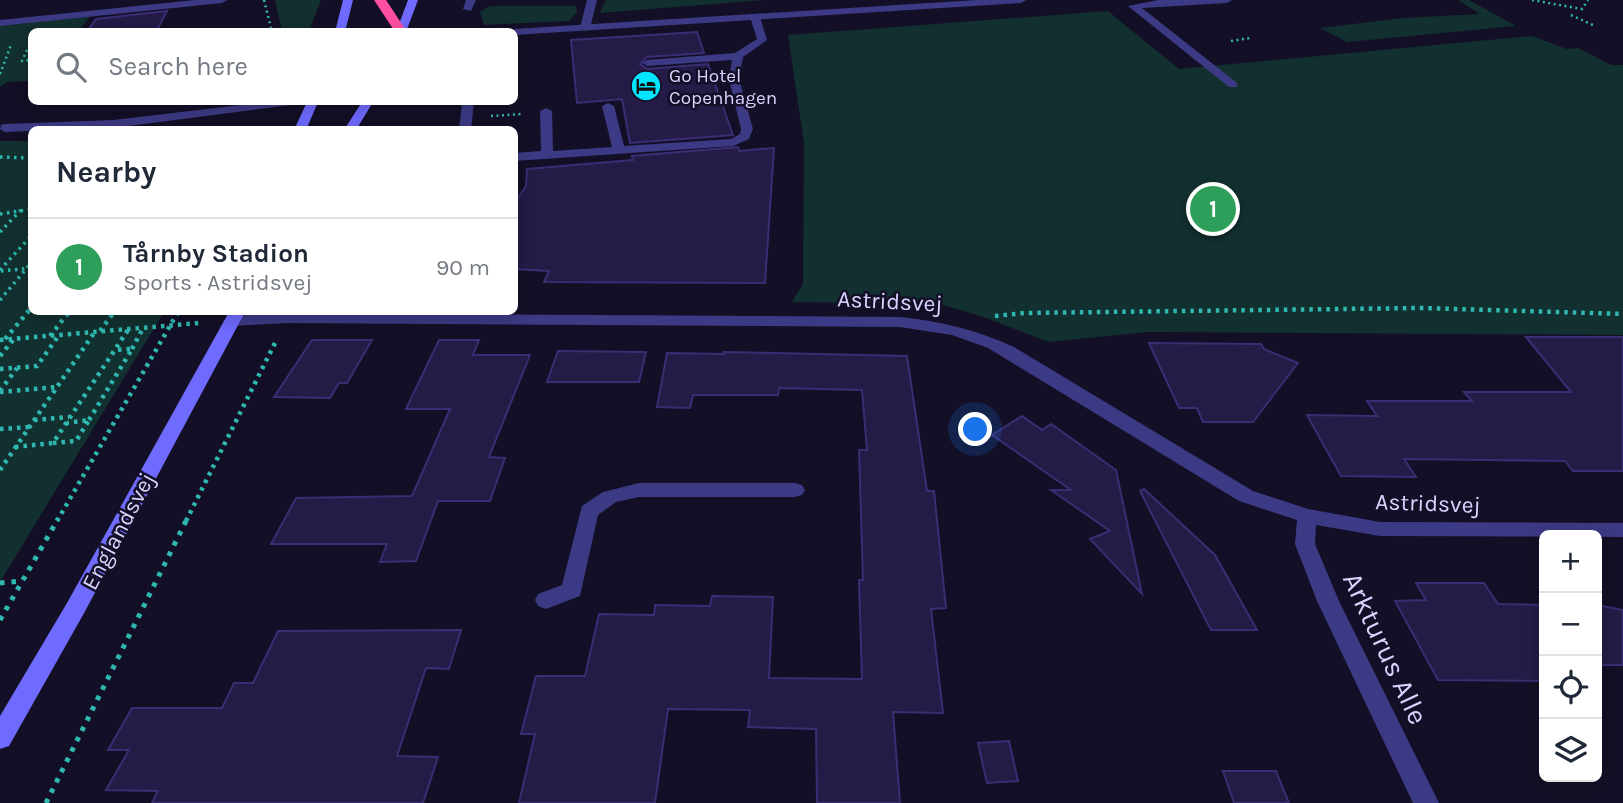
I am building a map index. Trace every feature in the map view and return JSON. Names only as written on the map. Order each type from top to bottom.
[{"type":"highway","points":[[380,0],[398,28]]},
{"type":"main road","points":[[341,28],[348,0]]},
{"type":"main road","points":[[402,28],[413,0]]},
{"type":"main road","points":[[302,126],[311,105]]},
{"type":"main road","points":[[352,126],[365,105]]},
{"type":"main road","name":"Englandsvej","points":[[0,738],[75,609],[234,315]]},
{"type":"street","points":[[0,23],[222,0]]},
{"type":"street","points":[[585,28],[592,0]]},
{"type":"street","points":[[518,32],[1021,0]]},
{"type":"street","points":[[1227,0],[1133,6],[1233,85]]},
{"type":"street","points":[[647,63],[737,56],[762,40],[755,17]]},
{"type":"street","points":[[518,157],[733,142],[745,136],[747,129],[734,79],[737,56]]},
{"type":"street","points":[[59,126],[113,124],[266,105]]},
{"type":"street","points":[[465,126],[468,105]]},
{"type":"street","points":[[608,106],[619,150]]},
{"type":"street","points":[[545,111],[547,155]]},
{"type":"street","points":[[5,128],[28,127]]},
{"type":"street","name":"Astridsvej","points":[[234,315],[287,318],[435,316],[900,322],[946,327],[978,336],[1007,351],[1246,496],[1307,516],[1380,528],[1623,530]]},
{"type":"street","points":[[546,600],[572,590],[589,511],[610,497],[639,490],[795,490]]},
{"type":"street","name":"Arkturus Alle","points":[[1307,516],[1305,544],[1328,601],[1426,803]]},
{"type":"path","points":[[264,0],[271,28]]},
{"type":"path","points":[[1532,0],[1582,9]]},
{"type":"path","points":[[1588,0],[1582,9],[1571,15],[1595,26]]},
{"type":"path","points":[[1231,41],[1250,38]]},
{"type":"path","points":[[27,50],[22,61],[28,60]]},
{"type":"path","points":[[0,157],[28,158]]},
{"type":"path","points":[[0,214],[28,209]]},
{"type":"path","points":[[0,232],[21,210]]},
{"type":"path","points":[[0,271],[28,240]]},
{"type":"path","points":[[0,271],[28,269]]},
{"type":"path","points":[[0,300],[28,270]]},
{"type":"path","points":[[946,327],[1003,314],[1024,313],[1420,308],[1623,314]]},
{"type":"path","points":[[2,340],[28,311]]},
{"type":"path","points":[[50,336],[67,315]]},
{"type":"path","points":[[0,470],[57,387],[111,315]]},
{"type":"path","points":[[0,620],[176,315]]},
{"type":"path","points":[[2,340],[170,326],[234,315]]},
{"type":"path","points":[[46,803],[287,318]]},
{"type":"path","points":[[15,447],[76,441],[144,328]]},
{"type":"path","points":[[52,443],[128,329]]},
{"type":"path","points":[[0,369],[37,366],[59,335]]},
{"type":"path","points":[[0,356],[14,339]]},
{"type":"path","points":[[114,350],[132,349]]},
{"type":"path","points":[[0,391],[18,368]]},
{"type":"path","points":[[0,391],[57,387]]},
{"type":"path","points":[[34,420],[89,420]]},
{"type":"path","points":[[0,429],[30,427]]},
{"type":"path","points":[[0,583],[22,581]]},
{"type":"green space","points":[[275,0],[321,0],[310,28],[281,28]]},
{"type":"green space","points":[[606,0],[765,0],[600,13]]},
{"type":"green space","points":[[1458,0],[1469,0],[1516,26],[1347,42],[1320,28],[1403,18],[1480,14]]},
{"type":"green space","points":[[490,6],[576,6],[577,12],[569,21],[484,25],[480,12]]},
{"type":"green space","points":[[1108,11],[1179,69],[1532,36],[1567,49],[1578,48],[1611,65],[1623,65],[1623,335],[1148,332],[1048,342],[981,316],[939,304],[792,302],[803,284],[804,143],[788,35]]},
{"type":"green space","points":[[90,16],[81,28],[28,28],[28,81],[8,82],[0,87],[0,26]]},
{"type":"green space","points":[[0,141],[28,141],[28,315],[162,315],[0,582]]},
{"type":"building","points":[[167,11],[158,28],[90,28],[96,19]]},
{"type":"building","name":"Go Hotel Copenhagen","points":[[697,32],[704,53],[647,57],[640,64],[647,69],[708,64],[733,135],[630,143],[622,99],[577,103],[571,40]]},
{"type":"building","points":[[738,147],[739,151],[774,148],[765,283],[544,282],[549,271],[518,269],[518,198],[526,186],[527,169],[633,160],[632,156]]},
{"type":"building","points":[[1526,337],[1623,337],[1623,471],[1573,471],[1565,461],[1404,459],[1416,477],[1341,476],[1307,415],[1377,416],[1367,401],[1472,401],[1464,392],[1571,392]]},
{"type":"building","points":[[312,340],[372,340],[347,383],[339,383],[330,398],[274,397]]},
{"type":"building","points":[[439,340],[479,340],[473,355],[530,355],[489,457],[505,458],[490,501],[438,501],[416,561],[380,562],[387,544],[271,544],[296,498],[412,496],[450,409],[406,409]]},
{"type":"building","points":[[1149,343],[1261,344],[1264,349],[1298,363],[1253,422],[1203,422],[1197,408],[1179,408]]},
{"type":"building","points":[[558,351],[646,352],[639,382],[547,382]]},
{"type":"building","points":[[667,353],[907,356],[927,491],[934,491],[946,608],[931,609],[943,713],[893,712],[900,803],[817,803],[816,729],[748,727],[750,710],[668,709],[655,803],[519,803],[535,734],[521,734],[536,676],[585,676],[599,614],[654,615],[655,605],[710,606],[712,596],[773,597],[769,678],[862,679],[859,580],[863,580],[859,450],[867,450],[862,390],[779,388],[778,395],[693,395],[690,408],[657,407]]},
{"type":"building","points":[[1022,416],[1042,430],[1051,424],[1116,470],[1142,594],[1090,539],[1110,531],[1051,490],[1071,490],[992,435]]},
{"type":"building","points":[[1144,489],[1215,555],[1257,630],[1211,630],[1140,491]]},
{"type":"building","points":[[1416,583],[1484,583],[1498,604],[1539,605],[1539,681],[1438,680],[1395,601],[1426,600]]},
{"type":"building","points":[[1602,606],[1623,610],[1623,665],[1602,665]]},
{"type":"building","points":[[461,630],[449,669],[426,668],[397,756],[438,757],[423,803],[152,803],[158,791],[106,790],[129,750],[108,750],[132,708],[222,708],[234,683],[253,683],[278,631]]},
{"type":"building","points":[[1009,741],[1018,781],[987,783],[978,743]]},
{"type":"building","points":[[1223,771],[1276,771],[1289,803],[1234,803]]},
{"type":"place","name":"Go Hotel Copenhagen","points":[[646,86]]},
{"type":"place","name":"Tårnby Stadion","points":[[1213,209]]}]
